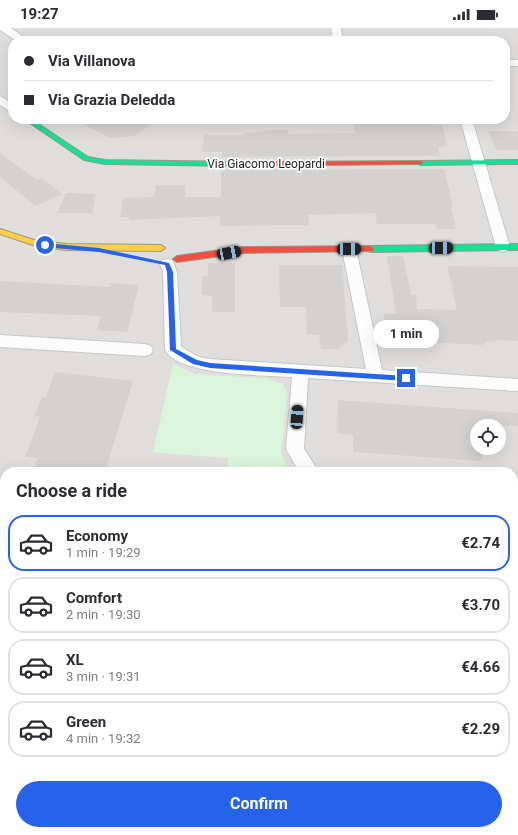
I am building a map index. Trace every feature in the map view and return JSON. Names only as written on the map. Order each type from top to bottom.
[{"type":"street","points":[[4,28],[16,36]]},
{"type":"street","name":"Via Giacomo Leopardi","points":[[34,124],[86,159],[105,162],[220,164],[518,162]]},
{"type":"street","points":[[468,124],[503,247]]},
{"type":"street","points":[[0,231],[18,239],[45,245],[99,250],[137,257]]},
{"type":"street","points":[[99,250],[228,247],[243,250]]},
{"type":"street","points":[[164,261],[188,256],[243,250],[518,247]]},
{"type":"street","points":[[161,248],[157,250],[170,272],[173,350],[195,362],[210,365],[518,386]]},
{"type":"street","points":[[164,261],[179,253],[178,249]]},
{"type":"street","points":[[349,249],[374,376]]},
{"type":"street","points":[[0,341],[145,350]]},
{"type":"street","points":[[300,371],[295,448],[305,467]]},
{"type":"shaded area","points":[[0,28],[518,28],[518,467],[288,467],[281,454],[287,392],[271,379],[194,374],[173,365],[153,452],[229,458],[228,467],[0,467]]},
{"type":"green space","points":[[173,364],[194,374],[271,379],[283,384],[287,392],[281,454],[288,467],[227,467],[228,458],[153,452]]},
{"type":"building","points":[[83,124],[152,124],[134,136],[110,138]]},
{"type":"building","points":[[354,124],[438,124],[442,125],[447,146],[438,147],[440,156],[222,157],[222,152],[202,152],[204,135],[244,135],[244,133],[265,132],[265,130],[288,130],[288,134],[355,133]]},
{"type":"building","points":[[488,131],[518,131],[518,150],[496,150]]},
{"type":"building","points":[[0,153],[37,180],[41,178],[62,194],[36,206],[0,177]]},
{"type":"building","points":[[444,169],[453,207],[451,207],[456,229],[437,229],[435,224],[377,224],[375,213],[308,215],[309,225],[220,226],[220,216],[129,220],[129,217],[120,217],[123,198],[154,197],[156,185],[185,185],[185,197],[221,197],[221,170]]},
{"type":"building","points":[[66,193],[96,194],[92,213],[57,213]]},
{"type":"building","points":[[387,256],[403,256],[411,295],[416,295],[417,309],[457,310],[447,266],[518,267],[518,341],[487,341],[483,345],[385,340],[384,314],[396,314]]},
{"type":"building","points":[[208,263],[235,263],[235,312],[212,312],[213,296],[202,295],[202,276],[208,275]]},
{"type":"building","points":[[279,265],[342,265],[348,341],[338,349],[321,349],[319,335],[307,335],[306,307],[280,307]]},
{"type":"building","points":[[0,281],[110,287],[111,283],[139,285],[127,332],[97,330],[101,316],[0,312]]},
{"type":"building","points":[[55,372],[133,381],[107,467],[35,467],[38,458],[25,457],[40,417],[34,416],[42,397],[46,397]]},
{"type":"building","points":[[338,400],[518,413],[518,426],[506,426],[506,419],[470,419],[470,455],[482,455],[482,461],[353,452],[353,435],[337,433]]},
{"type":"traffic: fast","points":[[34,124],[86,159],[105,162],[239,164]]},
{"type":"traffic: fast","points":[[420,163],[518,162]]},
{"type":"traffic: fast","points":[[370,249],[518,247]]},
{"type":"traffic: slow","points":[[0,231],[33,242],[66,247],[161,248]]},
{"type":"traffic: jam","points":[[239,164],[420,163]]},
{"type":"traffic: jam","points":[[177,259],[243,250],[370,249]]},
{"type":"route","points":[[45,245],[99,250],[145,258],[167,264],[170,272],[173,350],[195,362],[210,365],[406,378]]}]
